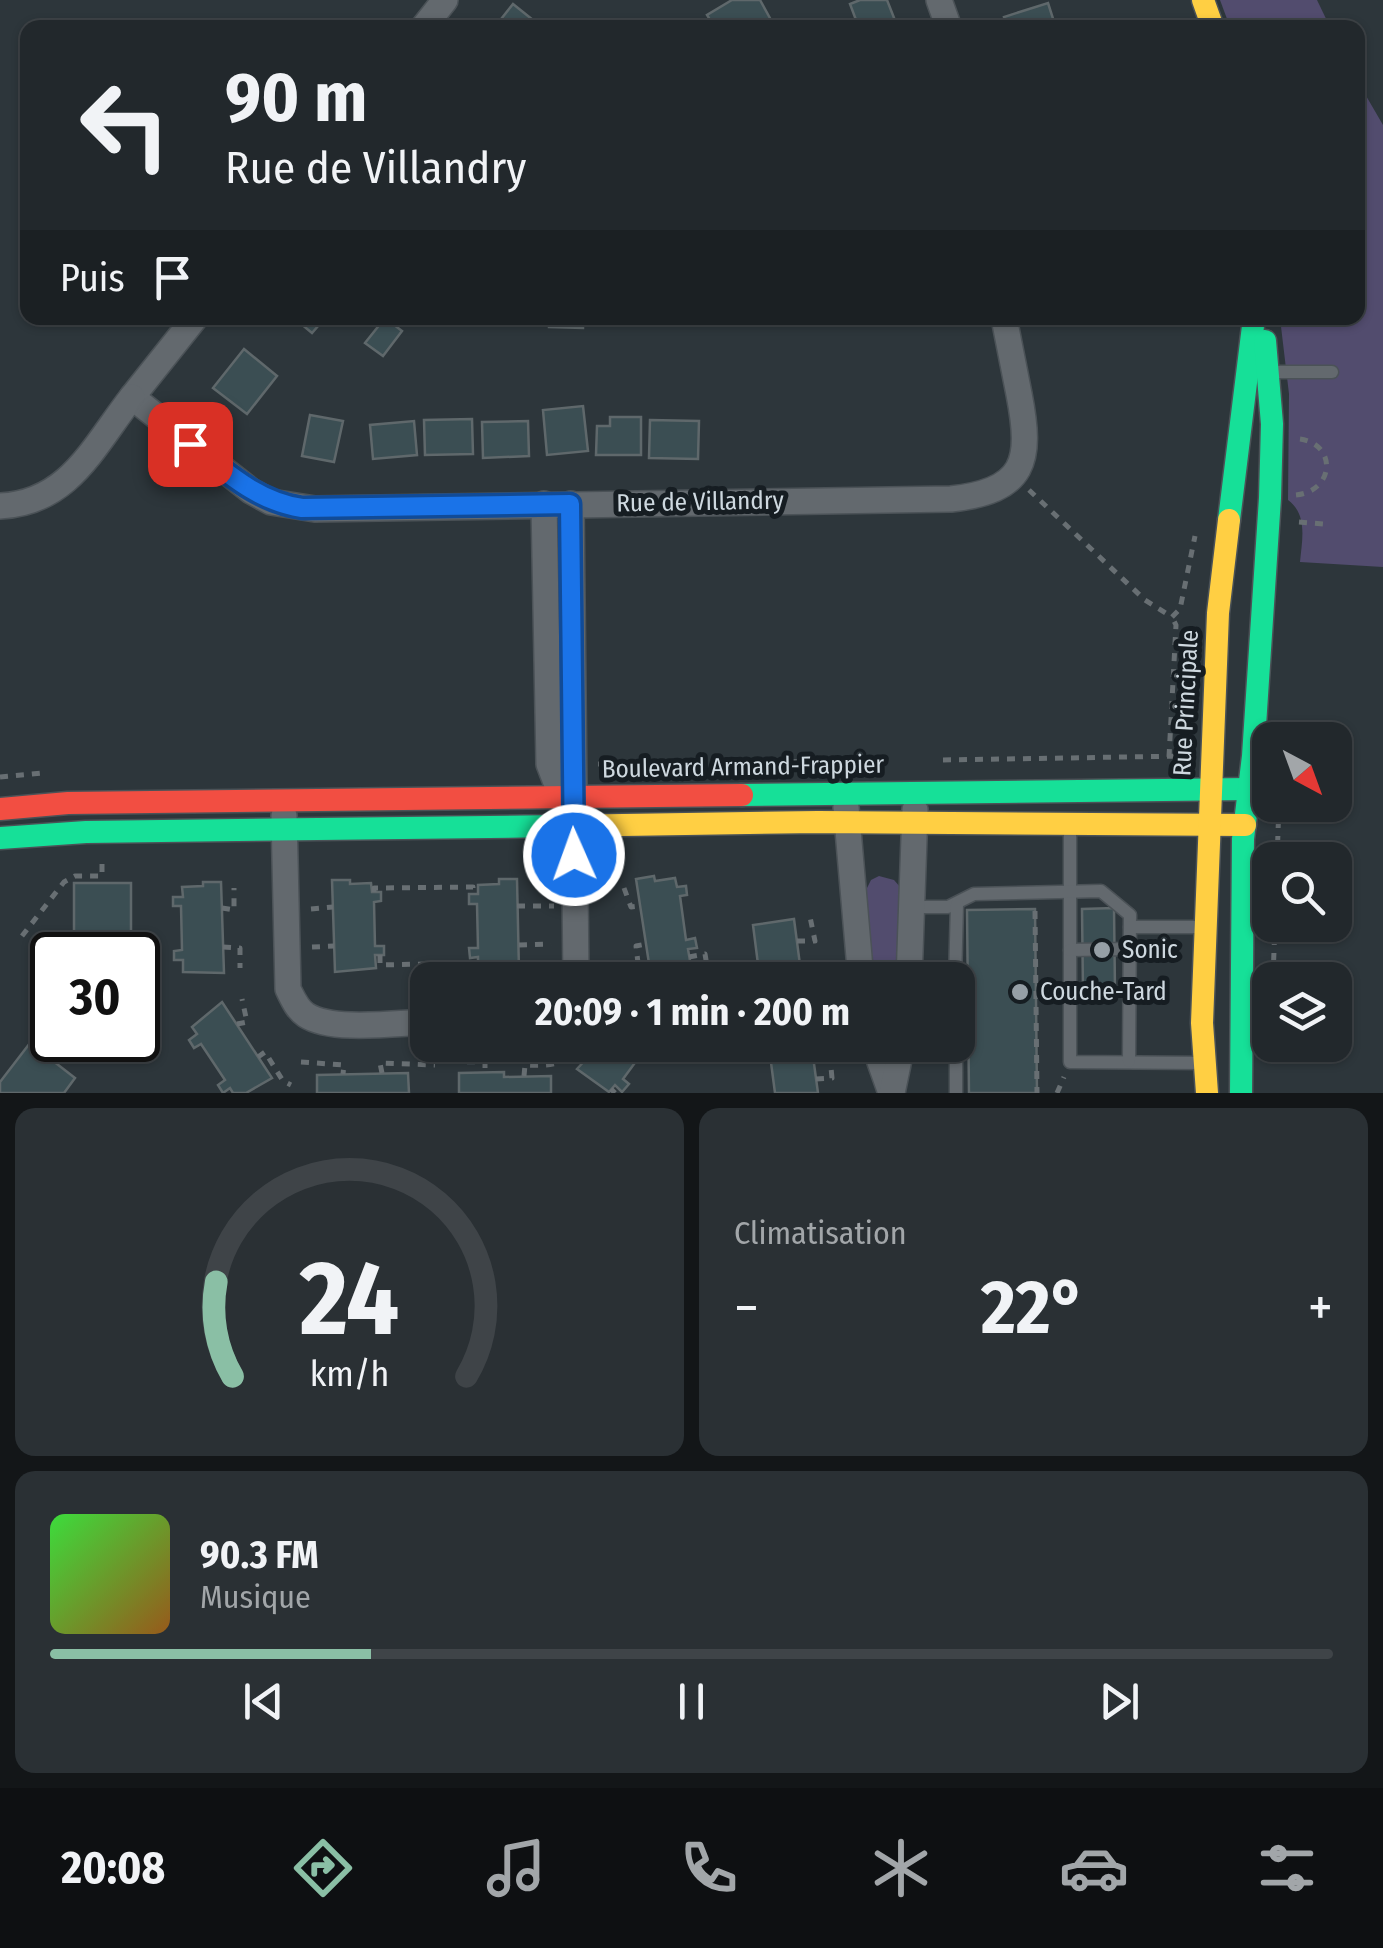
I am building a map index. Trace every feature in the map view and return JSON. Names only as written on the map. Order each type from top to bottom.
[{"type":"street","points":[[429,20],[445,0]]},
{"type":"street","points":[[0,506],[32,502],[60,488],[189,325]]},
{"type":"street","name":"Rue de Villandry","points":[[132,397],[242,484],[285,506],[315,509],[951,499],[988,494],[1018,472],[1024,458],[1026,445],[1005,325]]},
{"type":"street","name":"Rue Principale","points":[[1241,1093],[1245,825],[1254,756],[1272,424],[1257,373],[1254,325]]},
{"type":"street","name":"Rue Principale","points":[[1206,1093],[1202,1023],[1218,614],[1261,325]]},
{"type":"street","points":[[558,504],[567,796],[574,826],[576,962]]},
{"type":"street","name":"Boulevard Armand-Frappier","points":[[0,809],[68,804],[1248,788]]},
{"type":"street","points":[[845,792],[860,962]]},
{"type":"street","points":[[910,962],[915,792]]},
{"type":"street","points":[[284,801],[288,988],[302,1013],[328,1024],[410,1022]]},
{"type":"street","points":[[0,838],[86,832],[846,822],[1245,825]]},
{"type":"street","points":[[880,1062],[892,1093]]},
{"type":"street","points":[[892,1093],[898,1062]]},
{"type":"lane","points":[[1257,373],[1332,372]]},
{"type":"lane","points":[[1070,824],[1070,1062],[1242,1064]]},
{"type":"lane","points":[[914,907],[957,904],[974,894],[1101,892],[1130,915],[1129,1061]]},
{"type":"lane","points":[[955,962],[957,904]]},
{"type":"lane","points":[[1130,927],[1205,926]]},
{"type":"lane","points":[[1070,950],[1130,949]]},
{"type":"lane","points":[[956,1062],[956,1093]]},
{"type":"path","points":[[1288,438],[1311,440],[1323,453],[1327,468],[1314,490],[1292,495]]},
{"type":"path","name":"Rue Principale","points":[[1030,491],[1145,600],[1172,617],[1176,625],[1169,757]]},
{"type":"path","points":[[1296,522],[1324,524]]},
{"type":"path","points":[[931,760],[1180,757]]},
{"type":"path","name":"Boulevard Armand-Frappier","points":[[594,764],[864,761]]},
{"type":"path","points":[[22,936],[64,882],[75,876],[102,879],[102,853]]},
{"type":"path","points":[[374,892],[374,888],[473,887],[473,894]]},
{"type":"path","points":[[222,908],[234,910],[234,888]]},
{"type":"path","points":[[624,888],[631,907],[640,906]]},
{"type":"path","points":[[518,906],[576,906]]},
{"type":"path","points":[[1035,909],[1037,1093]]},
{"type":"path","points":[[797,942],[815,941],[809,912]]},
{"type":"path","points":[[518,945],[577,943]]},
{"type":"path","points":[[638,962],[636,946],[646,944]]},
{"type":"path","points":[[223,947],[240,948],[240,968]]},
{"type":"path","points":[[689,957],[705,954],[706,962]]},
{"type":"path","points":[[380,955],[380,965],[475,963],[475,957]]},
{"type":"path","points":[[236,1024],[247,1022],[242,999]]},
{"type":"path","points":[[258,1056],[266,1052],[283,1081],[291,1086]]},
{"type":"path","points":[[301,1062],[344,1065],[343,1074]]},
{"type":"path","points":[[382,1073],[380,1063],[485,1062],[485,1072]]},
{"type":"path","points":[[524,1076],[525,1065],[564,1062]]},
{"type":"path","points":[[816,1079],[832,1078],[830,1062]]},
{"type":"shaded area","points":[[1220,0],[1317,0],[1327,20],[1227,20]]},
{"type":"shaded area","points":[[1365,94],[1383,125],[1383,567],[1300,562],[1301,520],[1288,500],[1289,394],[1281,325],[1365,325]]},
{"type":"shaded area","points":[[879,876],[894,880],[901,888],[898,962],[872,962],[863,896],[871,880]]},
{"type":"building","points":[[732,0],[760,0],[771,20],[710,20],[707,15]]},
{"type":"building","points":[[887,0],[895,20],[856,20],[850,4]]},
{"type":"building","points":[[1048,3],[1053,20],[1005,20],[1004,17]]},
{"type":"building","points":[[513,4],[533,20],[500,20]]},
{"type":"building","points":[[302,325],[319,325],[312,333]]},
{"type":"building","points":[[379,325],[394,325],[402,331],[383,356],[365,343]]},
{"type":"building","points":[[549,325],[583,325],[583,328]]},
{"type":"building","points":[[244,349],[277,376],[247,414],[213,388]]},
{"type":"building","points":[[583,406],[588,451],[547,455],[543,410]]},
{"type":"building","points":[[310,415],[343,421],[334,462],[302,456]]},
{"type":"building","points":[[610,417],[641,417],[641,455],[596,455],[597,426],[610,426]]},
{"type":"building","points":[[472,419],[473,454],[425,455],[424,420]]},
{"type":"building","points":[[650,420],[699,421],[698,459],[649,458]]},
{"type":"building","points":[[414,421],[417,455],[373,459],[370,425]]},
{"type":"building","points":[[528,421],[529,456],[483,458],[482,422]]},
{"type":"building","points":[[675,878],[677,887],[686,886],[687,895],[680,896],[686,940],[695,938],[697,948],[688,949],[690,961],[649,962],[636,879]]},
{"type":"building","points":[[499,879],[517,879],[519,962],[478,962],[478,957],[470,958],[469,948],[478,948],[477,904],[469,904],[469,894],[478,894],[478,885],[499,884]]},
{"type":"building","points":[[332,880],[371,883],[372,892],[381,892],[381,901],[374,902],[375,946],[384,946],[384,955],[375,955],[376,968],[335,972]]},
{"type":"building","points":[[203,882],[221,882],[224,973],[183,972],[183,960],[174,960],[174,951],[182,950],[181,906],[173,906],[173,897],[183,897],[182,887],[203,886]]},
{"type":"building","points":[[74,883],[131,883],[131,932],[74,932]]},
{"type":"building","points":[[1114,908],[1115,991],[1083,992],[1082,909]]},
{"type":"building","points":[[1035,909],[1037,1093],[969,1093],[969,1062],[975,1062],[975,962],[968,962],[967,910]]},
{"type":"building","points":[[794,919],[800,962],[758,962],[753,925]]},
{"type":"building","points":[[222,1002],[272,1078],[246,1093],[233,1093],[230,1088],[223,1093],[218,1085],[225,1080],[201,1044],[194,1048],[189,1040],[197,1034],[192,1027]]},
{"type":"building","points":[[30,1043],[30,1062],[54,1062],[75,1078],[64,1093],[0,1093],[0,1082]]},
{"type":"building","points":[[583,1062],[636,1062],[623,1079],[629,1084],[622,1092],[615,1085],[609,1092],[577,1069]]},
{"type":"building","points":[[771,1062],[814,1062],[818,1093],[775,1093]]},
{"type":"building","points":[[504,1072],[504,1077],[551,1076],[551,1093],[459,1093],[459,1073]]},
{"type":"building","points":[[408,1073],[409,1093],[317,1093],[317,1075]]},
{"type":"traffic: fast","points":[[1229,520],[1253,325]]},
{"type":"traffic: fast","points":[[1241,1093],[1243,839],[1253,756],[1270,498],[1272,424],[1265,341]]},
{"type":"traffic: fast","points":[[742,795],[1248,789]]},
{"type":"traffic: fast","points":[[0,838],[86,832],[560,826]]},
{"type":"traffic: slow","points":[[1203,0],[1210,20]]},
{"type":"traffic: slow","points":[[1207,1093],[1202,1023],[1218,613],[1229,520]]},
{"type":"traffic: slow","points":[[560,826],[818,822],[1245,825]]},
{"type":"traffic: jam","points":[[0,809],[68,803],[742,795]]},
{"type":"place","name":"Sonic","points":[[1102,950]]},
{"type":"place","name":"Couche-Tard","points":[[1020,992]]},
{"type":"route","points":[[190,444],[251,491],[285,506],[315,509],[570,504],[574,855]]}]
